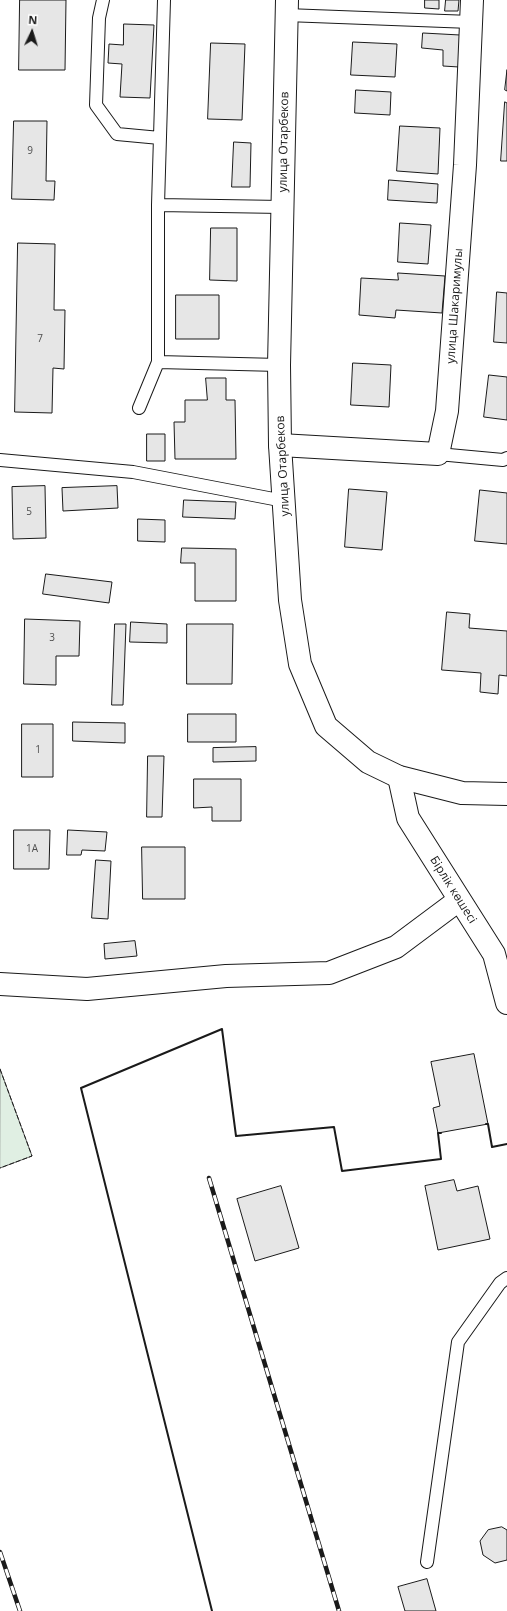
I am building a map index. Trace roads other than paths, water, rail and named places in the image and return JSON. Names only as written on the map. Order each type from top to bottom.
[{"type":"street","name":"улица Шакаримулы","points":[[438,454],[447,412],[465,165],[472,0]]},
{"type":"street","name":"улица Отарбеков","points":[[287,7],[282,207],[280,445],[290,600],[300,664],[326,726],[368,762],[399,777],[462,793],[507,794]]},
{"type":"street","points":[[280,445],[438,454]]},
{"type":"street","name":"Бірлік көшесі","points":[[399,777],[408,818],[494,954],[507,1002]]},
{"type":"street","points":[[0,984],[87,989],[226,976],[329,973],[396,947],[459,900]]},
{"type":"lane","points":[[103,0],[99,18],[96,105],[117,134],[160,138]]},
{"type":"lane","points":[[139,408],[158,362],[158,205],[164,0]]},
{"type":"lane","points":[[287,7],[471,22]]},
{"type":"lane","points":[[158,205],[282,207]]},
{"type":"lane","points":[[158,362],[280,365]]},
{"type":"lane","points":[[438,454],[503,460],[507,458]]},
{"type":"lane","points":[[0,460],[132,472],[284,501]]},
{"type":"lane","points":[[427,1562],[458,1342],[500,1283],[507,1278]]},
{"type":"railway","points":[[209,1178],[339,1611]]},
{"type":"railway","points":[[0,1552],[20,1611]]}]
